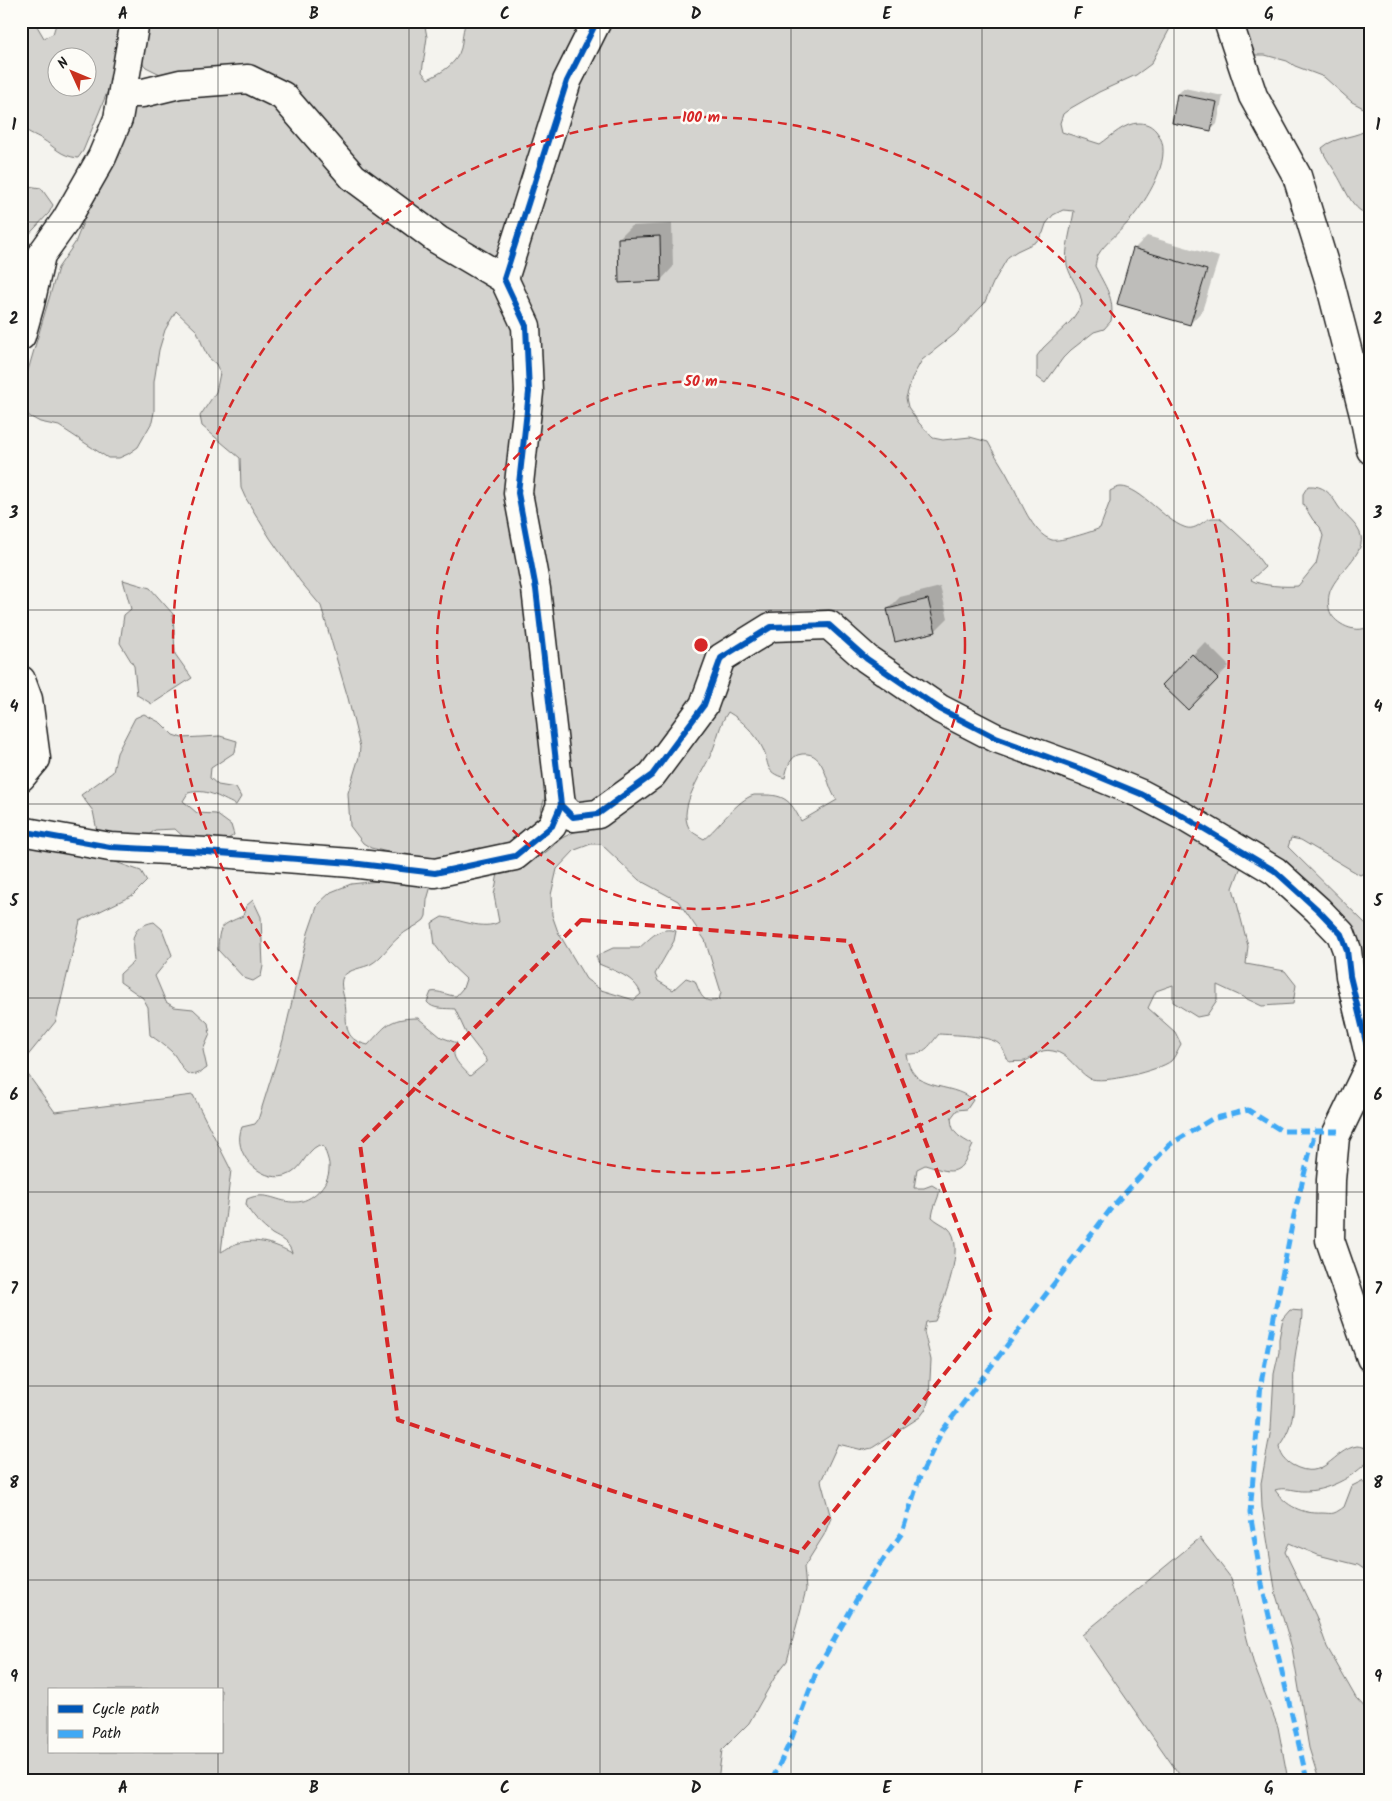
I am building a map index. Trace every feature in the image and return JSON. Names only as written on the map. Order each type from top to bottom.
[{"type":"street","points":[[21,336],[40,256],[66,220],[102,157],[118,119],[135,21]]},
{"type":"street","points":[[504,279],[567,80],[597,21]]},
{"type":"street","points":[[1228,21],[1253,96],[1297,176],[1330,283],[1364,415],[1371,450]]},
{"type":"street","points":[[21,831],[110,847],[352,863],[436,873],[515,856],[552,826],[561,805],[536,589],[518,494],[529,392],[526,326],[504,279],[438,240],[353,177],[283,96],[248,79],[180,84],[143,93],[123,93]]},
{"type":"street","points":[[561,805],[573,817],[598,814],[652,775],[704,705],[721,658],[771,627],[829,625],[867,659],[940,708],[996,738],[1141,794],[1181,815],[1275,871],[1341,934],[1347,950],[1350,976],[1371,1063],[1335,1137],[1331,1180],[1330,1240],[1371,1358]]},
{"type":"street","points":[[21,680],[28,699],[36,759],[21,777]]},
{"type":"highlighted area","points":[[581,920],[849,941],[992,1315],[800,1553],[398,1420],[360,1144]]},
{"type":"shaded area","points":[[21,21],[34,21],[44,38],[53,34],[57,21],[120,21],[111,83],[83,151],[78,158],[62,153],[21,125]]},
{"type":"shaded area","points":[[136,21],[424,21],[427,37],[422,72],[428,79],[443,71],[456,59],[461,48],[463,31],[467,21],[1174,21],[1151,64],[1136,75],[1099,92],[1071,108],[1063,114],[1060,123],[1062,132],[1100,144],[1128,125],[1146,124],[1156,131],[1163,146],[1163,157],[1156,180],[1144,202],[1131,219],[1104,246],[1097,258],[1095,266],[1106,286],[1112,305],[1111,321],[1104,329],[1094,332],[1071,350],[1045,383],[1037,377],[1037,356],[1071,321],[1082,305],[1080,294],[1066,259],[1074,211],[1063,210],[1053,215],[1036,242],[1008,257],[993,283],[984,304],[955,334],[922,360],[912,378],[906,398],[908,407],[933,438],[943,440],[970,437],[988,442],[1038,531],[1052,540],[1068,538],[1100,528],[1110,501],[1110,491],[1121,487],[1128,488],[1144,498],[1168,518],[1184,527],[1192,528],[1208,519],[1220,518],[1248,544],[1265,567],[1251,580],[1267,585],[1298,586],[1316,564],[1323,536],[1320,527],[1303,504],[1303,494],[1308,486],[1322,488],[1326,491],[1360,533],[1360,548],[1332,587],[1328,603],[1334,618],[1349,628],[1361,629],[1371,625],[1371,869],[1360,875],[1301,840],[1291,838],[1288,847],[1371,929],[1371,1001],[1363,1004],[1351,958],[1258,857],[1240,869],[1233,888],[1248,946],[1246,964],[1285,971],[1296,985],[1293,1004],[1262,1006],[1217,985],[1217,1000],[1207,1015],[1197,1017],[1173,1002],[1173,985],[1156,991],[1148,1008],[1175,1032],[1181,1044],[1171,1061],[1165,1065],[1131,1076],[1106,1080],[1089,1078],[1063,1055],[1048,1050],[1040,1052],[1025,1061],[1009,1062],[999,1044],[987,1039],[970,1036],[939,1034],[922,1052],[906,1054],[910,1067],[916,1076],[933,1085],[953,1090],[973,1100],[967,1109],[957,1110],[951,1118],[955,1132],[973,1145],[964,1162],[956,1170],[951,1171],[925,1165],[917,1169],[914,1188],[924,1188],[932,1185],[940,1190],[932,1217],[948,1228],[953,1236],[955,1247],[952,1273],[943,1301],[935,1321],[926,1322],[924,1332],[931,1360],[929,1399],[926,1409],[920,1417],[872,1448],[863,1450],[838,1444],[821,1481],[831,1518],[824,1535],[804,1567],[806,1590],[787,1661],[776,1675],[749,1723],[722,1750],[718,1780],[21,1780],[21,1065],[55,1112],[193,1095],[231,1170],[221,1252],[232,1245],[253,1241],[273,1245],[292,1253],[287,1243],[272,1234],[253,1216],[246,1204],[247,1199],[267,1196],[296,1202],[313,1196],[323,1186],[328,1175],[329,1164],[324,1147],[319,1145],[314,1148],[291,1174],[276,1177],[266,1175],[250,1164],[244,1156],[240,1137],[242,1127],[255,1124],[258,1120],[283,1040],[308,933],[318,904],[331,892],[351,884],[415,877],[431,886],[424,920],[395,940],[375,961],[348,972],[343,977],[342,986],[346,1023],[353,1039],[368,1045],[388,1024],[408,1018],[418,1018],[441,1037],[457,1043],[454,1051],[455,1058],[470,1076],[487,1060],[466,1033],[455,1009],[436,1007],[427,1002],[431,992],[456,996],[463,988],[466,979],[448,962],[435,945],[432,923],[442,917],[479,925],[499,922],[494,895],[498,873],[531,857],[541,855],[562,838],[584,827],[550,779],[535,832],[493,858],[421,860],[371,848],[363,843],[350,826],[348,793],[359,757],[360,747],[321,606],[300,581],[270,538],[245,497],[241,488],[240,458],[202,426],[200,416],[216,392],[220,373],[216,364],[209,358],[204,349],[197,331],[176,311],[165,330],[159,350],[154,382],[152,422],[138,447],[119,458],[108,458],[59,426],[40,422],[29,416],[24,407],[24,384],[58,268],[75,243],[86,215],[119,156],[130,116],[135,107],[164,76],[146,67],[139,59]],"holes":[[[728,712],[753,733],[763,749],[769,767],[778,776],[785,778],[792,759],[798,755],[810,755],[816,758],[821,764],[837,800],[801,821],[792,805],[784,799],[773,795],[754,795],[741,802],[704,839],[692,831],[686,819],[686,810],[693,789],[712,752]],[[591,844],[601,844],[639,880],[678,901],[705,940],[721,992],[719,1000],[709,1001],[703,997],[695,981],[686,978],[673,990],[658,981],[655,974],[674,941],[676,931],[670,930],[656,934],[639,948],[613,948],[596,956],[599,964],[624,975],[634,983],[641,994],[634,1000],[601,990],[586,979],[558,932],[552,915],[551,895],[557,869],[575,850]]]},
{"type":"shaded area","points":[[1224,21],[1273,21],[1279,24],[1290,21],[1371,21],[1371,112],[1352,102],[1324,77],[1287,61],[1265,55],[1245,55]]},
{"type":"shaded area","points":[[1371,127],[1371,215],[1364,213],[1354,205],[1322,148],[1334,141],[1359,134]]},
{"type":"shaded area","points":[[21,185],[41,188],[53,205],[49,213],[21,243]]},
{"type":"shaded area","points":[[123,580],[150,588],[173,614],[175,654],[192,678],[152,704],[137,695],[134,666],[120,643],[124,615],[131,609]]},
{"type":"shaded area","points":[[144,714],[161,723],[173,735],[182,738],[220,736],[237,741],[235,752],[211,768],[210,778],[218,785],[236,788],[241,797],[236,805],[207,792],[188,793],[183,801],[197,813],[216,814],[231,825],[234,835],[217,846],[217,865],[208,869],[189,861],[189,842],[175,829],[155,830],[132,849],[97,831],[93,811],[81,795],[113,772],[117,753],[135,718]]},
{"type":"shaded area","points":[[31,847],[101,857],[141,871],[147,881],[133,895],[80,921],[56,1021],[21,1064],[21,849]]},
{"type":"shaded area","points":[[253,900],[261,917],[263,966],[261,976],[253,981],[244,978],[218,950],[222,927],[243,916],[246,906]]},
{"type":"shaded area","points":[[154,922],[162,929],[172,955],[155,976],[166,1002],[174,1007],[193,1009],[208,1023],[210,1034],[203,1050],[207,1068],[194,1075],[185,1072],[172,1052],[150,1035],[148,1007],[143,998],[120,982],[120,974],[134,961],[133,941],[136,931],[146,924]]},
{"type":"shaded area","points":[[1290,1310],[1302,1311],[1302,1317],[1295,1357],[1293,1413],[1286,1434],[1279,1446],[1282,1455],[1292,1465],[1303,1470],[1313,1470],[1328,1464],[1348,1449],[1357,1446],[1368,1449],[1369,1460],[1363,1466],[1348,1478],[1330,1486],[1311,1491],[1275,1490],[1289,1505],[1315,1513],[1335,1513],[1344,1507],[1352,1486],[1362,1481],[1371,1491],[1371,1574],[1358,1565],[1318,1555],[1289,1543],[1285,1552],[1316,1616],[1327,1647],[1356,1698],[1371,1714],[1371,1780],[1319,1780],[1309,1748],[1292,1648],[1276,1595],[1262,1507],[1261,1483],[1271,1429],[1274,1374],[1279,1352],[1279,1339],[1283,1318]]},
{"type":"shaded area","points":[[1200,1538],[1231,1578],[1254,1665],[1278,1727],[1288,1780],[1183,1780],[1082,1635]]},
{"type":"building","points":[[1177,94],[1217,102],[1211,131],[1172,123]]},
{"type":"building","points":[[660,236],[661,281],[619,283],[618,238]]},
{"type":"building","points":[[1133,248],[1207,270],[1190,325],[1117,304]]},
{"type":"building","points":[[928,599],[936,632],[895,642],[887,609]]},
{"type":"building","points":[[1192,654],[1218,679],[1188,710],[1162,685]]},
{"type":"marked path","points":[[772,1780],[791,1740],[817,1670],[863,1588],[902,1533],[919,1479],[942,1431],[1113,1206],[1169,1145],[1212,1119],[1248,1110],[1282,1131],[1338,1131]]},
{"type":"marked path","points":[[1307,1780],[1263,1590],[1250,1513],[1261,1383],[1294,1215],[1315,1131]]},
{"type":"cycle path","points":[[597,21],[567,81],[504,279],[526,326],[529,392],[518,493],[536,589],[561,805],[573,817],[598,814],[652,775],[704,705],[721,658],[771,627],[829,625],[867,659],[940,709],[996,738],[1141,794],[1181,815],[1275,871],[1341,934],[1347,950],[1350,976],[1371,1063]]},
{"type":"cycle path","points":[[21,831],[110,847],[351,863],[435,873],[515,856],[552,826],[561,805]]}]
